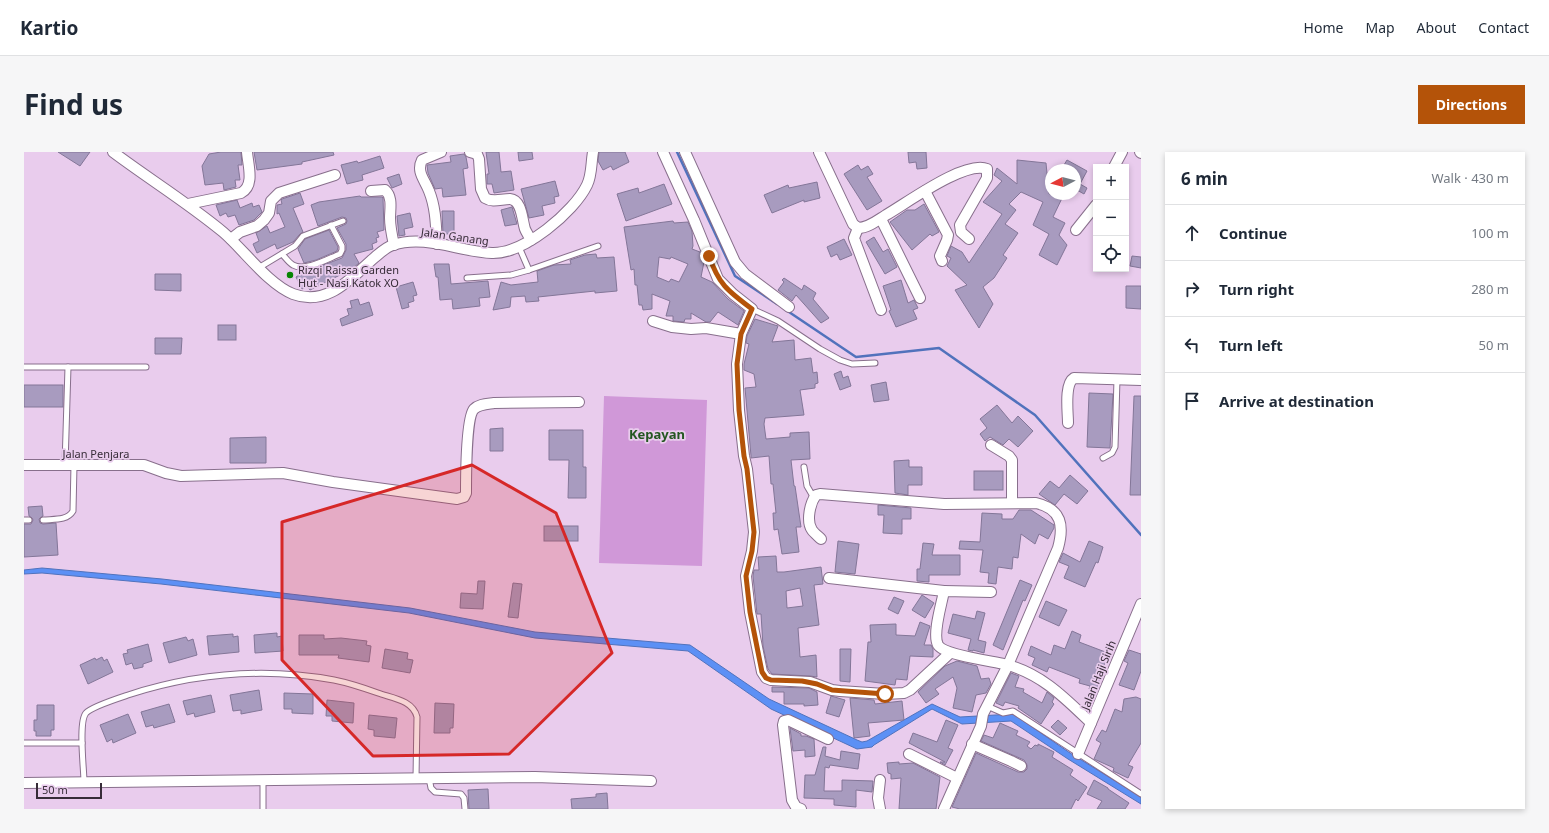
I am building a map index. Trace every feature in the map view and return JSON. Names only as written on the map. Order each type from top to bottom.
[{"type":"street","points":[[188,204],[234,195],[245,191],[249,186],[247,152]]},
{"type":"street","points":[[437,244],[433,201],[420,172],[419,165],[422,160],[441,152]]},
{"type":"street","points":[[470,152],[477,154],[479,159],[481,189],[485,198],[493,201],[509,199],[517,203],[522,214],[525,229],[531,240]]},
{"type":"street","name":"Jalan Ganang","points":[[394,244],[422,242],[491,253],[504,252],[519,247],[531,240],[561,217],[583,191],[589,179],[593,152]]},
{"type":"street","points":[[663,152],[694,220],[718,279],[733,294],[752,309],[741,334],[737,364],[739,410],[754,532],[752,551],[746,576],[750,612],[762,672],[766,678],[771,680],[806,682],[817,684],[832,690],[898,694],[910,690],[950,653]]},
{"type":"street","points":[[685,152],[735,262],[745,274],[789,307]]},
{"type":"street","points":[[819,152],[853,224],[858,228],[864,227],[881,218],[961,171],[976,167],[987,169],[987,178],[960,225],[961,232],[969,239]]},
{"type":"street","points":[[1116,164],[1122,152]]},
{"type":"street","points":[[115,153],[188,204],[231,239],[277,284],[293,293],[307,298],[321,296],[337,289],[394,244],[390,218],[391,207],[388,193],[386,190],[371,192]]},
{"type":"street","points":[[231,239],[240,232],[257,226],[264,220],[269,213],[271,201],[279,193],[335,175]]},
{"type":"street","points":[[925,191],[948,235],[940,256],[942,261]]},
{"type":"street","points":[[1076,230],[1093,208]]},
{"type":"street","points":[[881,218],[920,298]]},
{"type":"street","points":[[858,228],[854,238],[881,310]]},
{"type":"street","points":[[653,321],[672,327],[691,329],[706,328],[741,334]]},
{"type":"street","points":[[1068,423],[1068,387],[1071,380],[1079,377],[1141,380]]},
{"type":"street","name":"Jalan Penjara","points":[[24,465],[144,465],[166,473],[181,476],[283,473],[410,493],[461,498],[464,497],[466,493],[470,419],[474,410],[483,404],[494,403],[579,402]]},
{"type":"street","points":[[991,445],[1009,456],[1012,460],[1012,503]]},
{"type":"street","points":[[821,539],[812,530],[809,518],[814,498],[816,495],[820,494],[944,504],[1036,503],[1045,505],[1052,509],[1061,523],[1062,534],[1058,548],[1008,665],[985,710],[981,726],[944,809]]},
{"type":"street","points":[[829,578],[944,591],[990,592]]},
{"type":"street","points":[[944,591],[936,638],[937,644],[941,648],[950,653],[1008,665],[1028,673],[1055,688],[1092,723]]},
{"type":"street","name":"Jalan Haji Sirih","points":[[1078,754],[1141,604]]},
{"type":"street","points":[[801,809],[796,807],[792,800],[783,725],[784,721],[788,720],[828,739]]},
{"type":"street","points":[[972,744],[1021,766]]},
{"type":"street","points":[[909,754],[957,778]]},
{"type":"street","points":[[24,783],[535,777],[651,782]]},
{"type":"street","points":[[880,780],[878,798],[880,809]]},
{"type":"lane","points":[[260,268],[295,246],[303,236],[343,221]]},
{"type":"lane","points":[[282,254],[293,265],[300,267],[317,264],[340,254],[342,246],[331,225]]},
{"type":"lane","points":[[467,278],[511,275],[598,246]]},
{"type":"lane","points":[[519,247],[529,270]]},
{"type":"lane","points":[[752,309],[778,321],[820,349],[840,360],[852,364],[875,363]]},
{"type":"lane","points":[[24,367],[146,367]]},
{"type":"lane","points":[[43,520],[66,518],[71,516],[73,511],[69,465],[68,367]]},
{"type":"lane","points":[[1103,458],[1112,453],[1115,447],[1117,380]]},
{"type":"lane","points":[[804,467],[807,486],[814,498]]},
{"type":"lane","points":[[84,782],[82,721],[87,712],[149,688],[184,680],[234,673],[301,675],[348,684],[401,700],[412,707],[417,717],[416,778]]},
{"type":"lane","points":[[985,710],[1013,712],[1141,794]]},
{"type":"lane","points":[[24,743],[82,743]]},
{"type":"lane","points":[[429,778],[431,788],[435,792],[461,794],[464,798],[465,809]]},
{"type":"lane","points":[[263,781],[263,809]]},
{"type":"highlighted area","points":[[472,465],[556,513],[612,653],[509,754],[373,756],[282,660],[282,522]]},
{"type":"shaded area","points":[[604,396],[707,400],[702,566],[599,563]]},
{"type":"water","points":[[42,568],[162,579],[410,608],[535,632],[690,645],[769,699],[862,742],[867,741],[932,704],[960,717],[1013,714],[1070,753],[1141,797],[1141,804],[1068,759],[1011,721],[962,724],[932,709],[872,747],[857,749],[771,709],[688,651],[535,638],[409,613],[161,584],[42,573],[24,574],[24,570]]},
{"type":"building","points":[[58,152],[90,152],[80,166]]},
{"type":"building","points":[[221,152],[241,152],[242,165],[238,165],[240,180],[235,180],[236,187],[224,190],[223,183],[205,185],[202,166],[209,154]]},
{"type":"building","points":[[254,152],[333,152],[334,155],[302,162],[302,164],[257,170]]},
{"type":"building","points":[[486,152],[499,152],[501,172],[511,171],[514,190],[494,193],[492,184],[487,184],[487,174],[489,174]]},
{"type":"building","points":[[518,152],[532,152],[533,159],[519,161]]},
{"type":"building","points":[[599,152],[625,152],[629,162],[613,170],[611,166],[603,170],[598,161]]},
{"type":"building","points":[[908,152],[926,152],[927,168],[917,169],[916,162],[909,163]]},
{"type":"building","points":[[464,154],[468,168],[463,169],[466,195],[443,197],[442,188],[435,189],[428,173],[427,165],[451,162],[450,156]]},
{"type":"building","points":[[380,156],[384,168],[362,175],[363,180],[347,184],[341,165],[357,161],[358,163]]},
{"type":"building","points":[[1017,160],[1046,163],[1045,200],[1061,200],[1053,217],[1065,223],[1059,235],[1067,245],[1057,265],[1039,255],[1049,234],[1033,225],[1043,202],[1021,192],[1009,204],[1016,210],[1005,224],[1018,233],[1003,255],[1007,258],[994,278],[983,287],[993,304],[979,328],[955,290],[967,285],[947,266],[951,258],[947,256],[951,246],[962,252],[969,263],[1002,214],[983,202],[1002,181],[994,175],[997,168],[1017,184]]},
{"type":"building","points":[[1067,160],[1074,164],[1065,164]]},
{"type":"building","points":[[858,165],[861,170],[868,166],[873,174],[867,177],[882,201],[867,210],[844,174]]},
{"type":"building","points":[[1081,168],[1087,171],[1081,182]]},
{"type":"building","points":[[399,174],[402,184],[392,188],[387,178]]},
{"type":"building","points":[[555,181],[559,196],[554,197],[555,203],[542,206],[544,215],[529,218],[521,189]]},
{"type":"building","points":[[817,182],[820,198],[804,202],[804,200],[772,213],[764,195],[788,185],[789,188]]},
{"type":"building","points":[[664,184],[672,204],[626,221],[617,194],[638,188],[639,193]]},
{"type":"building","points":[[1081,185],[1087,188],[1084,194],[1081,192]]},
{"type":"building","points":[[300,193],[304,204],[293,208],[303,232],[293,242],[277,249],[275,244],[257,253],[253,244],[259,241],[256,233],[267,226],[270,233],[285,227],[279,213],[277,214],[277,205],[282,204],[282,199]]},
{"type":"building","points":[[360,196],[383,198],[384,230],[377,232],[379,237],[376,238],[377,242],[372,244],[373,249],[354,254],[359,263],[352,269],[310,290],[307,286],[302,289],[296,277],[307,270],[342,258],[346,250],[346,244],[337,228],[346,224],[346,218],[342,217],[318,226],[311,205],[319,202]]},
{"type":"building","points":[[237,200],[240,208],[252,203],[253,207],[259,205],[262,212],[254,220],[239,225],[235,215],[228,217],[226,213],[220,216],[216,205]]},
{"type":"building","points":[[924,204],[939,232],[932,236],[930,234],[912,250],[890,222],[907,210],[915,210]]},
{"type":"building","points":[[512,207],[517,224],[505,226],[501,210]]},
{"type":"building","points":[[442,211],[454,211],[454,234],[443,234]]},
{"type":"building","points":[[410,213],[413,227],[404,229],[405,235],[399,236],[397,216]]},
{"type":"building","points":[[673,221],[674,223],[688,222],[692,231],[692,249],[700,252],[704,262],[701,277],[712,282],[728,299],[744,311],[738,325],[718,312],[710,322],[706,322],[691,313],[691,319],[685,319],[684,322],[673,321],[673,316],[666,316],[670,301],[652,294],[652,309],[643,310],[642,305],[639,305],[637,285],[635,285],[634,269],[631,270],[624,227]],"holes":[[[659,257],[670,259],[671,257],[688,264],[679,282],[671,279],[669,282],[657,277]]]},
{"type":"building","points":[[329,230],[338,247],[337,251],[316,260],[304,263],[298,249],[305,239]]},
{"type":"building","points":[[874,237],[883,252],[888,249],[897,267],[885,274],[866,242]]},
{"type":"building","points":[[844,239],[852,255],[840,260],[837,254],[831,257],[827,247]]},
{"type":"building","points":[[596,254],[597,258],[614,257],[617,291],[595,293],[595,291],[538,297],[539,301],[526,302],[525,296],[511,297],[510,307],[493,310],[501,282],[511,285],[538,282],[537,271],[554,265],[571,264],[570,260],[585,255]]},
{"type":"building","points":[[1132,256],[1141,257],[1141,268],[1130,266]]},
{"type":"building","points":[[434,264],[449,264],[451,284],[488,281],[490,297],[479,298],[480,306],[453,309],[452,299],[440,300],[438,277],[436,277]]},
{"type":"building","points":[[155,274],[181,274],[181,291],[155,290]]},
{"type":"building","points":[[784,278],[802,290],[804,285],[816,293],[813,299],[829,318],[821,323],[796,295],[792,301],[778,290],[784,282],[782,280]]},
{"type":"building","points":[[901,280],[908,303],[914,300],[918,308],[913,310],[917,319],[896,327],[889,311],[891,310],[883,286]]},
{"type":"building","points":[[413,282],[417,295],[413,296],[414,301],[408,303],[409,307],[402,309],[396,287]]},
{"type":"building","points":[[1126,286],[1141,286],[1141,309],[1126,308]]},
{"type":"building","points":[[358,299],[360,305],[369,302],[373,315],[342,326],[340,319],[349,315],[347,309],[352,308],[350,301]]},
{"type":"building","points":[[755,319],[778,326],[772,342],[794,340],[795,360],[811,358],[813,373],[817,372],[818,383],[815,384],[815,388],[800,390],[804,415],[765,418],[764,424],[766,439],[790,437],[790,433],[809,432],[810,459],[791,460],[801,527],[796,527],[799,552],[782,554],[778,529],[774,530],[773,513],[776,513],[773,484],[771,484],[769,456],[751,458],[745,388],[756,387],[754,374],[744,370],[744,364],[749,344],[746,343],[747,336]]},
{"type":"building","points":[[218,325],[236,325],[236,340],[218,340]]},
{"type":"building","points":[[155,338],[182,338],[181,354],[155,354]]},
{"type":"building","points":[[841,371],[843,378],[848,376],[851,386],[840,390],[834,374]]},
{"type":"building","points":[[886,382],[889,400],[874,402],[871,385]]},
{"type":"building","points":[[24,385],[63,385],[63,407],[24,407]]},
{"type":"building","points":[[1089,393],[1113,394],[1110,448],[1087,447]]},
{"type":"building","points":[[1134,396],[1141,396],[1141,495],[1130,495]]},
{"type":"building","points":[[997,405],[1012,423],[1018,416],[1033,431],[1018,447],[1009,439],[1003,445],[990,437],[985,441],[980,434],[987,428],[980,419]]},
{"type":"building","points":[[503,428],[503,451],[490,451],[490,429]]},
{"type":"building","points":[[549,430],[583,430],[583,467],[586,467],[586,498],[568,498],[569,460],[549,460]]},
{"type":"building","points":[[266,437],[266,463],[230,463],[230,438]]},
{"type":"building","points":[[909,460],[909,467],[922,467],[922,485],[908,485],[908,495],[895,493],[894,461]]},
{"type":"building","points":[[974,471],[1003,471],[1003,490],[974,490]]},
{"type":"building","points":[[1070,475],[1088,491],[1077,504],[1064,494],[1055,505],[1039,494],[1050,481],[1059,488]]},
{"type":"building","points":[[878,505],[911,508],[911,519],[902,519],[902,534],[883,533],[884,515],[878,515]]},
{"type":"building","points":[[42,506],[43,516],[39,519],[40,523],[56,523],[58,555],[24,557],[24,524],[31,524],[33,520],[29,516],[28,507]]},
{"type":"building","points":[[1019,510],[1031,510],[1054,525],[1054,528],[1048,539],[1039,534],[1035,544],[1021,534],[1018,558],[1013,557],[1012,569],[998,567],[996,584],[988,583],[989,573],[980,572],[983,550],[959,549],[960,541],[980,542],[982,513],[1002,514],[1002,519],[1013,519]]},
{"type":"building","points":[[544,526],[578,526],[578,541],[544,541]]},
{"type":"building","points":[[838,541],[859,544],[855,574],[835,572]]},
{"type":"building","points":[[1089,541],[1103,547],[1098,563],[1096,562],[1085,587],[1064,578],[1069,566],[1059,562],[1063,553],[1080,562]]},
{"type":"building","points":[[923,543],[934,544],[932,555],[960,555],[960,575],[929,575],[929,582],[917,581],[917,569],[920,569]]},
{"type":"building","points":[[776,556],[777,572],[821,567],[823,584],[814,585],[819,625],[798,628],[800,657],[816,655],[817,677],[772,674],[768,669],[763,646],[761,614],[757,614],[753,576],[754,570],[759,570],[758,557]],"holes":[[[800,588],[803,606],[787,608],[786,591]]]},
{"type":"building","points":[[1020,580],[1032,585],[1025,601],[1023,600],[1003,650],[993,645]]},
{"type":"building","points":[[478,581],[485,581],[483,609],[460,608],[461,593],[477,594]]},
{"type":"building","points":[[513,583],[522,584],[518,618],[508,617]]},
{"type":"building","points":[[922,595],[934,603],[925,618],[912,610]]},
{"type":"building","points":[[894,597],[904,601],[898,614],[888,609]]},
{"type":"building","points":[[1046,601],[1067,610],[1059,626],[1039,617]]},
{"type":"building","points":[[977,611],[985,613],[978,640],[986,642],[984,653],[968,650],[971,639],[948,633],[953,614],[975,619]]},
{"type":"building","points":[[920,622],[930,626],[924,645],[931,645],[933,649],[933,657],[910,656],[907,680],[896,679],[895,685],[865,681],[868,642],[871,642],[870,625],[896,624],[896,635],[915,636]]},
{"type":"building","points":[[1072,631],[1081,635],[1079,642],[1108,653],[1096,690],[1089,689],[1090,686],[1079,683],[1080,679],[1049,667],[1047,672],[1032,665],[1035,658],[1028,655],[1031,646],[1051,655],[1054,645],[1065,649]]},
{"type":"building","points":[[277,633],[277,637],[282,636],[283,651],[255,653],[254,635]]},
{"type":"building","points":[[233,634],[233,637],[238,636],[239,652],[209,655],[207,636]]},
{"type":"building","points":[[299,635],[324,635],[324,639],[341,638],[367,641],[366,645],[371,646],[369,662],[338,658],[339,655],[299,655]]},
{"type":"building","points":[[186,637],[188,641],[193,639],[197,655],[169,663],[163,643]]},
{"type":"building","points":[[148,644],[152,661],[143,664],[143,667],[134,669],[132,663],[126,665],[123,654],[128,653],[127,650]]},
{"type":"building","points":[[385,649],[408,653],[407,659],[413,660],[410,673],[382,668]]},
{"type":"building","points":[[840,649],[851,649],[850,682],[840,681]]},
{"type":"building","points":[[1129,650],[1141,654],[1141,671],[1134,690],[1119,685],[1128,663],[1124,661]]},
{"type":"building","points":[[102,657],[104,661],[107,659],[113,672],[88,684],[80,665],[95,658],[96,660]]},
{"type":"building","points":[[957,661],[977,666],[981,679],[989,678],[991,684],[986,693],[976,695],[972,712],[953,708],[957,688],[953,677],[935,689],[939,694],[926,703],[918,692],[945,666]]},
{"type":"building","points":[[1011,673],[1019,676],[1015,687],[1024,689],[1023,692],[1042,703],[1047,692],[1054,698],[1052,702],[1054,704],[1041,724],[1018,708],[1019,706],[1005,702],[1003,706],[996,703]]},
{"type":"building","points":[[772,687],[809,688],[817,692],[818,705],[804,706],[804,704],[784,704],[784,692],[772,692]]},
{"type":"building","points":[[259,690],[262,710],[241,714],[241,710],[233,711],[230,695]]},
{"type":"building","points":[[284,693],[313,694],[313,714],[292,713],[292,709],[284,709]]},
{"type":"building","points":[[211,695],[215,712],[195,717],[194,713],[187,715],[183,701]]},
{"type":"building","points":[[831,696],[845,700],[839,717],[826,713]]},
{"type":"building","points":[[1136,697],[1141,699],[1141,743],[1128,765],[1133,767],[1128,778],[1113,771],[1114,768],[1094,759],[1101,743],[1096,740],[1102,730],[1106,732],[1115,709],[1122,712],[1124,699]]},
{"type":"building","points":[[850,698],[874,700],[875,704],[902,701],[904,720],[868,723],[870,736],[854,738]]},
{"type":"building","points":[[327,700],[354,703],[353,723],[332,721],[332,716],[326,716]]},
{"type":"building","points":[[435,703],[454,704],[453,728],[450,728],[450,733],[434,733]]},
{"type":"building","points":[[169,704],[175,722],[154,728],[153,725],[146,727],[141,712]]},
{"type":"building","points":[[37,705],[54,705],[54,730],[51,730],[51,736],[36,736],[36,731],[34,731],[34,720],[37,720]]},
{"type":"building","points":[[128,714],[136,733],[113,743],[112,739],[107,742],[100,725]]},
{"type":"building","points":[[369,715],[397,718],[395,738],[374,736],[374,730],[368,729]]},
{"type":"building","points":[[946,720],[958,725],[948,748],[953,750],[945,765],[940,762],[945,762],[909,743],[913,733],[937,742]]},
{"type":"building","points":[[1058,720],[1067,728],[1060,735],[1051,727]]},
{"type":"building","points":[[1000,723],[1018,731],[1016,735],[1030,742],[1027,746],[1031,749],[1035,745],[1038,746],[1038,744],[1054,752],[1052,757],[1073,770],[1070,775],[1087,787],[1078,801],[1076,799],[1071,809],[960,809],[952,807],[976,753],[1018,772],[1024,772],[1027,769],[1027,765],[1024,760],[981,741],[984,735],[993,738]]},
{"type":"building","points":[[790,728],[801,734],[801,736],[814,739],[815,756],[805,757],[805,750],[793,751]]},
{"type":"building","points":[[823,747],[826,747],[825,756],[840,760],[841,751],[860,754],[858,769],[830,765],[829,768],[825,767],[824,791],[842,791],[842,780],[873,781],[872,792],[856,790],[856,807],[834,805],[834,799],[804,798],[805,775],[815,775]]},
{"type":"building","points":[[899,762],[899,764],[913,763],[940,777],[936,809],[899,809],[901,778],[891,779],[891,774],[888,773],[887,763]]},
{"type":"building","points":[[1094,780],[1129,803],[1125,809],[1097,809],[1102,801],[1087,794]]},
{"type":"building","points":[[488,789],[489,809],[469,809],[468,790]]},
{"type":"building","points":[[607,793],[608,809],[572,809],[571,799],[596,797],[596,794]]},
{"type":"waterway","points":[[677,152],[735,276],[777,304]]},
{"type":"waterway","points":[[786,310],[856,357],[939,348],[1035,415],[1141,535]]},
{"type":"place","name":"Rizqi Raissa Garden Hut - Nasi Katok XO","points":[[290,275]]},
{"type":"district","name":"Kepayan","points":[[657,434]]},
{"type":"route","points":[[709,256],[718,279],[733,294],[752,309],[739,341],[737,364],[739,410],[754,532],[752,551],[746,576],[755,644],[762,672],[766,678],[771,680],[802,681],[817,684],[832,690],[885,694]]}]
